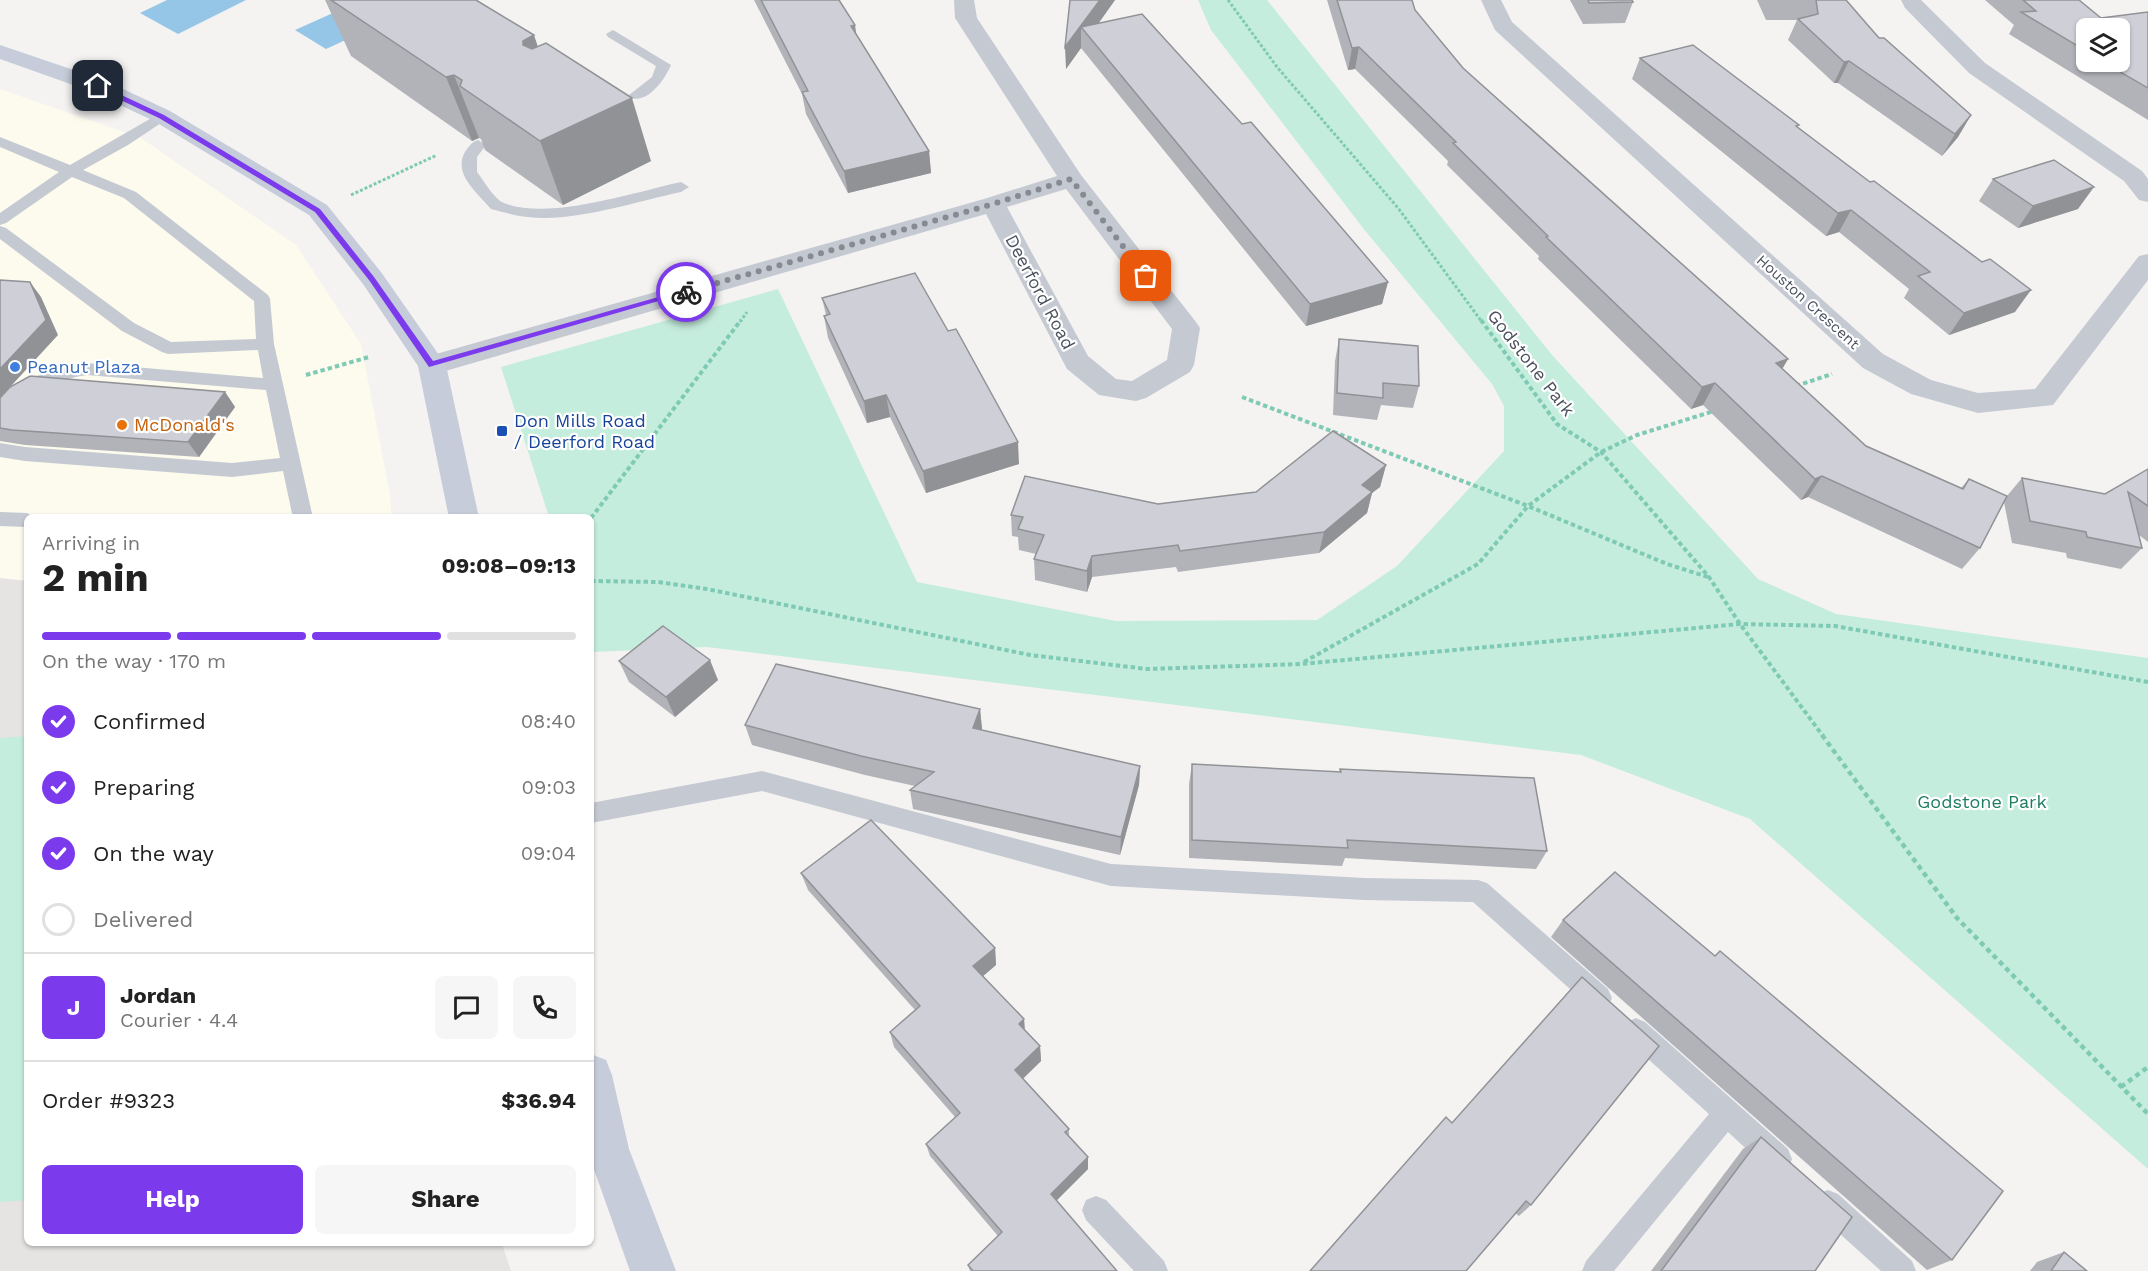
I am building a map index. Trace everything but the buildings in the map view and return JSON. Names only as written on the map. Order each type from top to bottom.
[{"type":"main road","points":[[0,52],[98,86],[162,116],[318,210],[372,278],[432,365],[463,514]]},
{"type":"main road","points":[[594,1088],[608,1149],[653,1271]]},
{"type":"street","name":"Deerford Road","points":[[964,0],[966,18],[1071,179],[1186,328],[1180,365],[1136,391],[1109,388],[1077,362],[993,204]]},
{"type":"street","name":"Houston Crescent","points":[[1491,0],[1503,25],[1873,361],[1921,387],[1978,404],[2043,398],[2148,261]]},
{"type":"street","points":[[1911,0],[1912,4],[1977,68],[2133,176],[2148,195]]},
{"type":"street","points":[[432,365],[993,204],[1071,179]]},
{"type":"lane","points":[[613,34],[664,65],[658,79],[636,96]]},
{"type":"lane","points":[[0,220],[70,171],[123,142],[162,116]]},
{"type":"lane","points":[[0,142],[130,195],[262,299],[265,344],[302,514]]},
{"type":"lane","points":[[478,145],[469,157],[469,173],[497,207],[530,213],[572,211],[681,187]]},
{"type":"lane","points":[[0,231],[128,327],[168,348],[265,344]]},
{"type":"lane","points":[[0,413],[17,394],[63,372],[87,369],[274,385]]},
{"type":"lane","points":[[0,450],[25,454],[232,470],[292,463]]},
{"type":"lane","points":[[0,519],[24,520]]},
{"type":"lane","points":[[594,812],[762,782],[1111,875],[1364,889],[1478,891],[1902,1271]]},
{"type":"lane","points":[[1596,1271],[1727,1113]]},
{"type":"lane","points":[[1096,1210],[1154,1271]]},
{"type":"path","name":"Godstone Park","points":[[1228,0],[1277,66],[1398,208],[1557,424],[1601,452],[1709,577],[1740,624],[1956,918],[2148,1114]]},
{"type":"path","points":[[318,210],[446,150]]},
{"type":"path","points":[[594,514],[747,311]]},
{"type":"path","points":[[274,385],[369,357]]},
{"type":"path","points":[[1795,386],[1873,361]]},
{"type":"path","points":[[1242,398],[1528,506],[1668,564],[1709,577]]},
{"type":"path","points":[[1301,664],[1478,564],[1528,506],[1601,452],[1637,435],[1716,410]]},
{"type":"path","points":[[594,580],[658,582],[707,589],[1030,655],[1135,668],[1301,664],[1740,624],[1835,626],[2148,682]]},
{"type":"path","points":[[2121,1087],[2148,1067]]},
{"type":"shaded area","points":[[0,89],[141,138],[296,245],[361,344],[392,514],[24,514],[24,581],[0,578]]},
{"type":"shaded area","points":[[0,578],[24,581],[24,1246],[503,1246],[511,1271],[0,1271]]},
{"type":"green space","name":"Godstone Park","points":[[1198,0],[1267,0],[1552,355],[1758,579],[1836,614],[2148,658],[2148,1169],[1750,819],[1581,755],[707,647],[594,652],[594,514],[548,514],[501,367],[778,289],[917,582],[1116,621],[1317,620],[1397,566],[1504,451],[1504,406],[1492,384],[1363,228],[1211,30]]},
{"type":"green space","points":[[24,736],[24,1200],[0,1202],[0,738]]},
{"type":"water","points":[[167,0],[246,0],[178,34],[140,13]]},
{"type":"water","points":[[362,0],[413,9],[326,49],[295,30]]},
{"type":"way so far","points":[[686,292],[993,204],[1071,179],[1146,276]]},
{"type":"place","name":"Peanut Plaza","points":[[15,367]]},
{"type":"place","name":"McDonald's","points":[[122,425]]},
{"type":"place","name":"Don Mills Road / Deerford Road","points":[[502,431]]},
{"type":"route","points":[[98,86],[162,116],[318,210],[372,278],[432,365],[686,292]]}]
